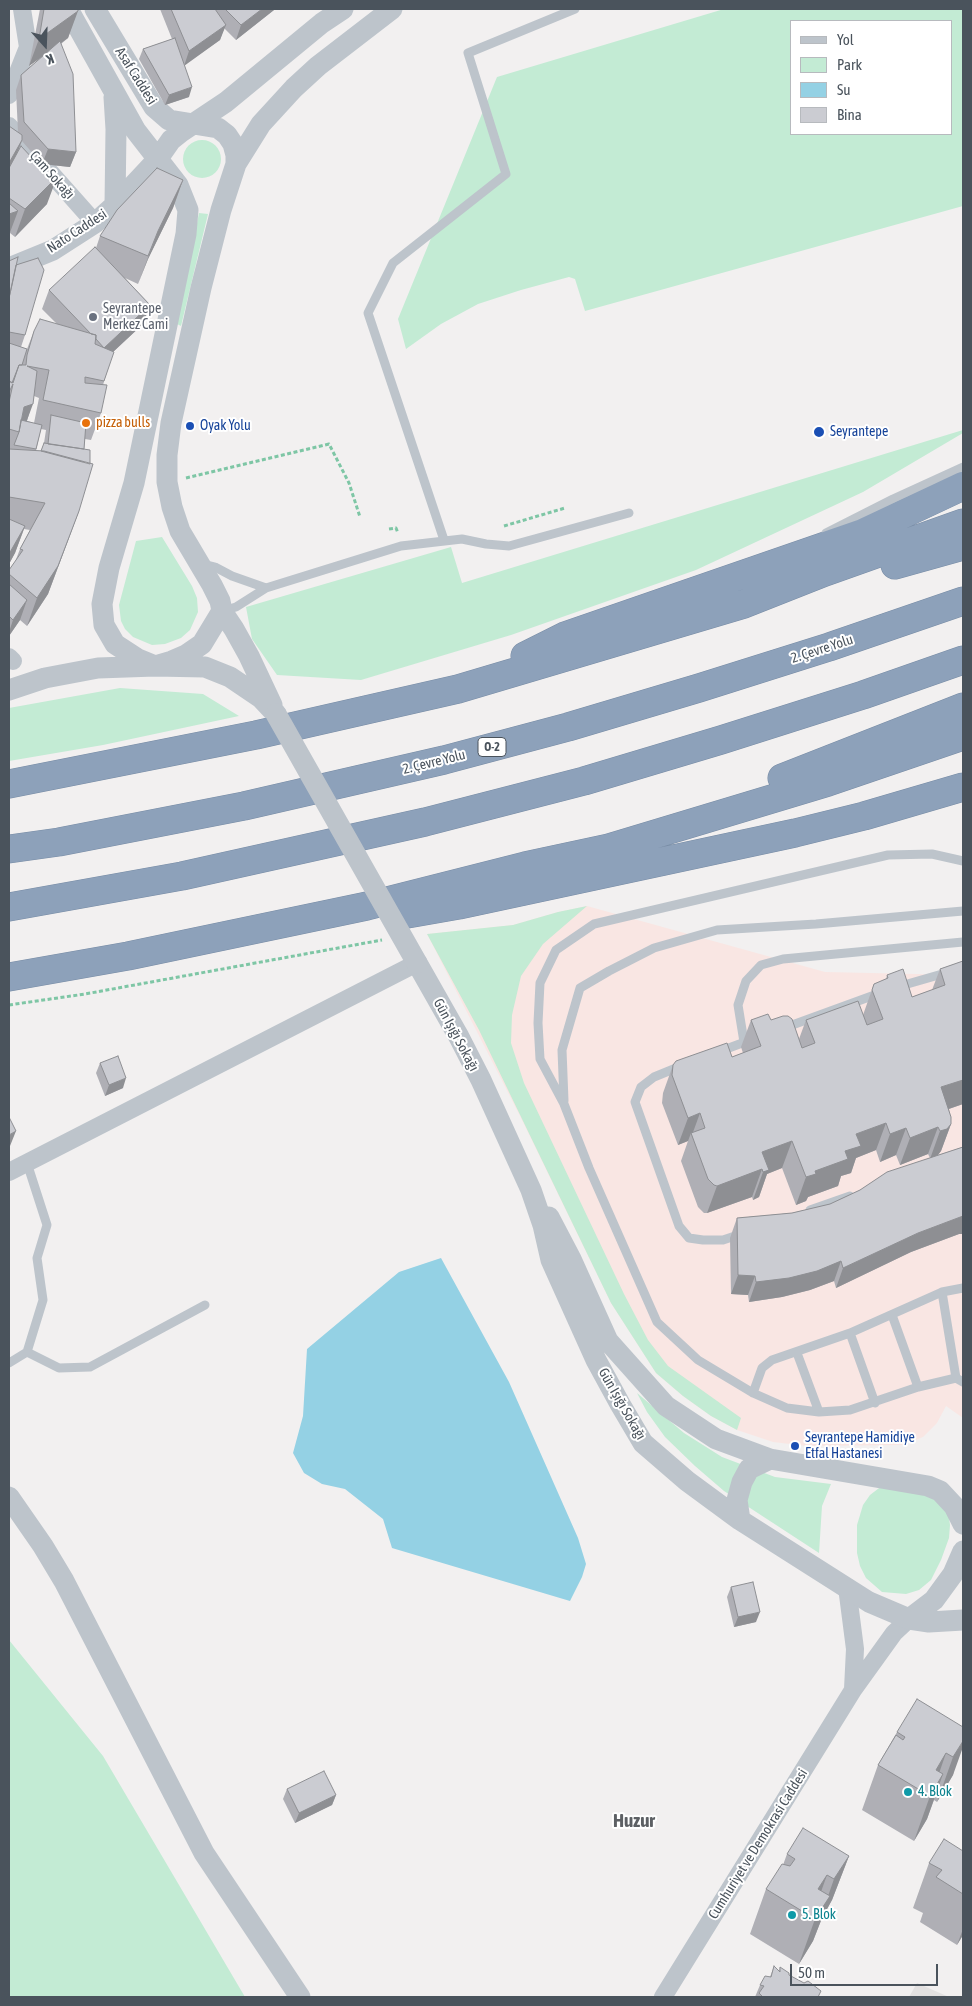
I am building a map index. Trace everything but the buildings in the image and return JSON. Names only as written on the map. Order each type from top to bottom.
[{"type":"highway","points":[[458,690],[565,636],[863,534],[963,486]]},
{"type":"highway","points":[[9,784],[256,735],[458,690],[744,604],[825,572],[963,523]]},
{"type":"highway","points":[[744,604],[803,593],[963,546]]},
{"type":"highway","name":"2. Çevre Yolu","points":[[9,849],[59,842],[244,806],[444,760],[568,727],[699,688],[829,647],[963,601]]},
{"type":"highway","points":[[9,907],[182,876],[435,820],[584,781],[721,740],[863,695],[963,660]]},
{"type":"highway","points":[[525,866],[608,835],[675,815],[803,771],[963,707]]},
{"type":"highway","points":[[9,977],[128,956],[367,906],[525,866],[609,848],[749,807],[963,736]]},
{"type":"highway","points":[[306,919],[344,920],[404,915],[795,833],[864,816],[963,787]]},
{"type":"street","points":[[9,95],[28,47],[22,9]]},
{"type":"street","name":"Asaf Caddesi","points":[[68,9],[136,132],[178,184],[188,215],[186,234],[134,483],[109,568],[102,604],[104,626],[115,644],[138,659],[155,666]]},
{"type":"street","name":"Asaf Caddesi","points":[[95,9],[154,107],[170,120],[218,128],[227,135],[233,144],[236,164]]},
{"type":"street","name":"Nato Caddesi","points":[[9,268],[53,250],[95,223],[116,205],[157,160],[171,140],[226,102],[322,23],[343,9]]},
{"type":"street","points":[[276,714],[249,656],[222,611],[220,601],[212,585],[180,531],[172,507],[167,482],[167,456],[171,423],[201,288],[221,210],[236,164],[261,124],[294,88],[318,66],[392,9]]},
{"type":"street","points":[[113,92],[116,129],[116,205]]},
{"type":"street","name":"Çam Sokağı","points":[[9,126],[95,223]]},
{"type":"street","points":[[155,666],[186,655],[202,644],[222,611]]},
{"type":"street","points":[[9,690],[44,678],[98,668],[205,667],[237,682],[261,698],[276,714]]},
{"type":"street","name":"Gün Işığı Sokağı","points":[[276,714],[459,1037],[531,1190],[543,1225],[551,1260],[596,1360],[643,1443],[687,1482],[740,1520],[869,1602],[909,1619]]},
{"type":"street","points":[[9,1172],[417,963]]},
{"type":"street","name":"Gün Işığı Sokağı","points":[[531,1190],[552,1222],[608,1341],[646,1384],[666,1406],[716,1439],[770,1458]]},
{"type":"street","points":[[740,1520],[738,1500],[742,1482],[749,1469],[770,1458],[928,1486],[940,1492],[954,1506],[963,1524]]},
{"type":"street","points":[[9,1497],[43,1546],[64,1581],[204,1853],[300,1997]]},
{"type":"street","points":[[909,1619],[934,1600],[952,1574],[963,1551]]},
{"type":"street","name":"Cumhuriyet ve Demokrasi Caddesi","points":[[847,1587],[855,1649],[853,1690]]},
{"type":"street","points":[[909,1619],[929,1622],[963,1620]]},
{"type":"street","name":"Cumhuriyet ve Demokrasi Caddesi","points":[[663,1997],[853,1690],[894,1633],[909,1619]]},
{"type":"lane","points":[[444,540],[368,313],[393,263],[506,174],[468,53],[575,9]]},
{"type":"lane","points":[[821,536],[863,513],[963,467]]},
{"type":"lane","points":[[222,611],[236,608],[266,588],[401,546],[462,539],[509,546],[629,513]]},
{"type":"lane","points":[[774,565],[812,541]]},
{"type":"lane","points":[[198,563],[215,567],[232,576],[266,588]]},
{"type":"lane","points":[[942,1292],[960,1380],[918,1387],[850,1410],[819,1412],[787,1408],[754,1393],[698,1360],[657,1322],[588,1168],[564,1104],[540,1059],[538,1023],[540,983],[556,950],[594,924],[888,855],[932,854],[963,860]]},
{"type":"lane","points":[[564,1104],[562,1050],[580,988],[654,948],[717,930],[816,924],[963,911]]},
{"type":"lane","points":[[744,1042],[738,1005],[746,981],[762,965],[783,959],[963,942]]},
{"type":"lane","points":[[707,1056],[918,980],[963,968]]},
{"type":"lane","points":[[689,1063],[654,1077],[641,1087],[635,1102],[678,1226],[689,1238],[703,1240],[723,1240],[751,1230]]},
{"type":"lane","points":[[9,1363],[27,1352],[43,1300],[37,1258],[48,1225],[27,1163]]},
{"type":"lane","points":[[797,1214],[862,1192]]},
{"type":"lane","points":[[754,1393],[762,1368],[772,1360],[797,1353],[850,1333],[942,1292],[963,1288]]},
{"type":"lane","points":[[27,1352],[59,1368],[90,1367],[205,1306]]},
{"type":"lane","points":[[892,1315],[918,1387]]},
{"type":"lane","points":[[850,1333],[875,1403]]},
{"type":"lane","points":[[797,1353],[819,1412]]},
{"type":"path","points":[[167,482],[329,444],[349,483],[360,517]]},
{"type":"path","points":[[504,526],[565,508]]},
{"type":"path","points":[[9,1005],[85,994],[402,936]]},
{"type":"shaded area","points":[[587,906],[825,972],[963,975],[963,1418],[946,1406],[937,1423],[923,1437],[903,1445],[807,1446],[773,1442],[737,1430],[711,1416],[656,1373],[611,1303],[520,1116],[427,934],[513,925]]},
{"type":"shaded area","points":[[917,1983],[949,1997],[909,1997]]},
{"type":"green space","points":[[724,9],[963,9],[963,206],[585,311],[575,279],[569,277],[478,304],[441,324],[406,349],[398,319],[497,77]]},
{"type":"green space","points":[[202,140],[215,146],[221,159],[215,172],[202,178],[189,172],[183,159],[189,146]]},
{"type":"green space","points":[[199,213],[208,214],[181,326],[177,324]]},
{"type":"green space","points":[[963,430],[963,433],[863,492],[696,570],[511,635],[361,680],[277,675],[252,639],[246,607],[451,547],[462,583]]},
{"type":"green space","points":[[162,537],[192,586],[197,598],[198,612],[190,630],[181,638],[165,644],[152,645],[133,637],[125,629],[121,621],[119,605],[136,541]]},
{"type":"green space","points":[[120,688],[203,694],[239,716],[103,745],[9,761],[9,708]]},
{"type":"green space","points":[[587,906],[543,944],[521,976],[512,1015],[511,1043],[524,1083],[624,1294],[648,1340],[668,1366],[741,1418],[737,1430],[711,1416],[656,1373],[611,1303],[479,1030],[427,934],[513,925]]},
{"type":"green space","points":[[637,1393],[684,1433],[722,1457],[775,1477],[831,1484],[822,1506],[819,1553],[724,1491],[695,1466],[665,1437],[647,1412]]},
{"type":"green space","points":[[917,1483],[948,1511],[949,1538],[931,1580],[919,1590],[906,1594],[882,1592],[866,1578],[860,1566],[857,1553],[857,1525],[863,1505],[870,1495],[883,1485]]},
{"type":"green space","points":[[9,1640],[103,1756],[245,1997],[9,1997]]},
{"type":"water","points":[[441,1258],[509,1382],[578,1538],[586,1564],[570,1601],[392,1548],[383,1519],[345,1489],[322,1484],[304,1473],[293,1453],[303,1416],[307,1349],[399,1272]]},
{"type":"place","name":"Seyrantepe Merkez Cami","points":[[93,317]]},
{"type":"place","name":"pizza bulls","points":[[86,423]]},
{"type":"place","name":"Oyak Yolu","points":[[190,426]]},
{"type":"place","name":"Seyrantepe","points":[[819,432]]},
{"type":"place","name":"Seyrantepe Hamidiye Etfal Hastanesi","points":[[795,1446]]},
{"type":"place","name":"4. Blok","points":[[908,1792]]},
{"type":"place","name":"5. Blok","points":[[792,1915]]},
{"type":"district","name":"Huzur","points":[[634,1821]]}]
